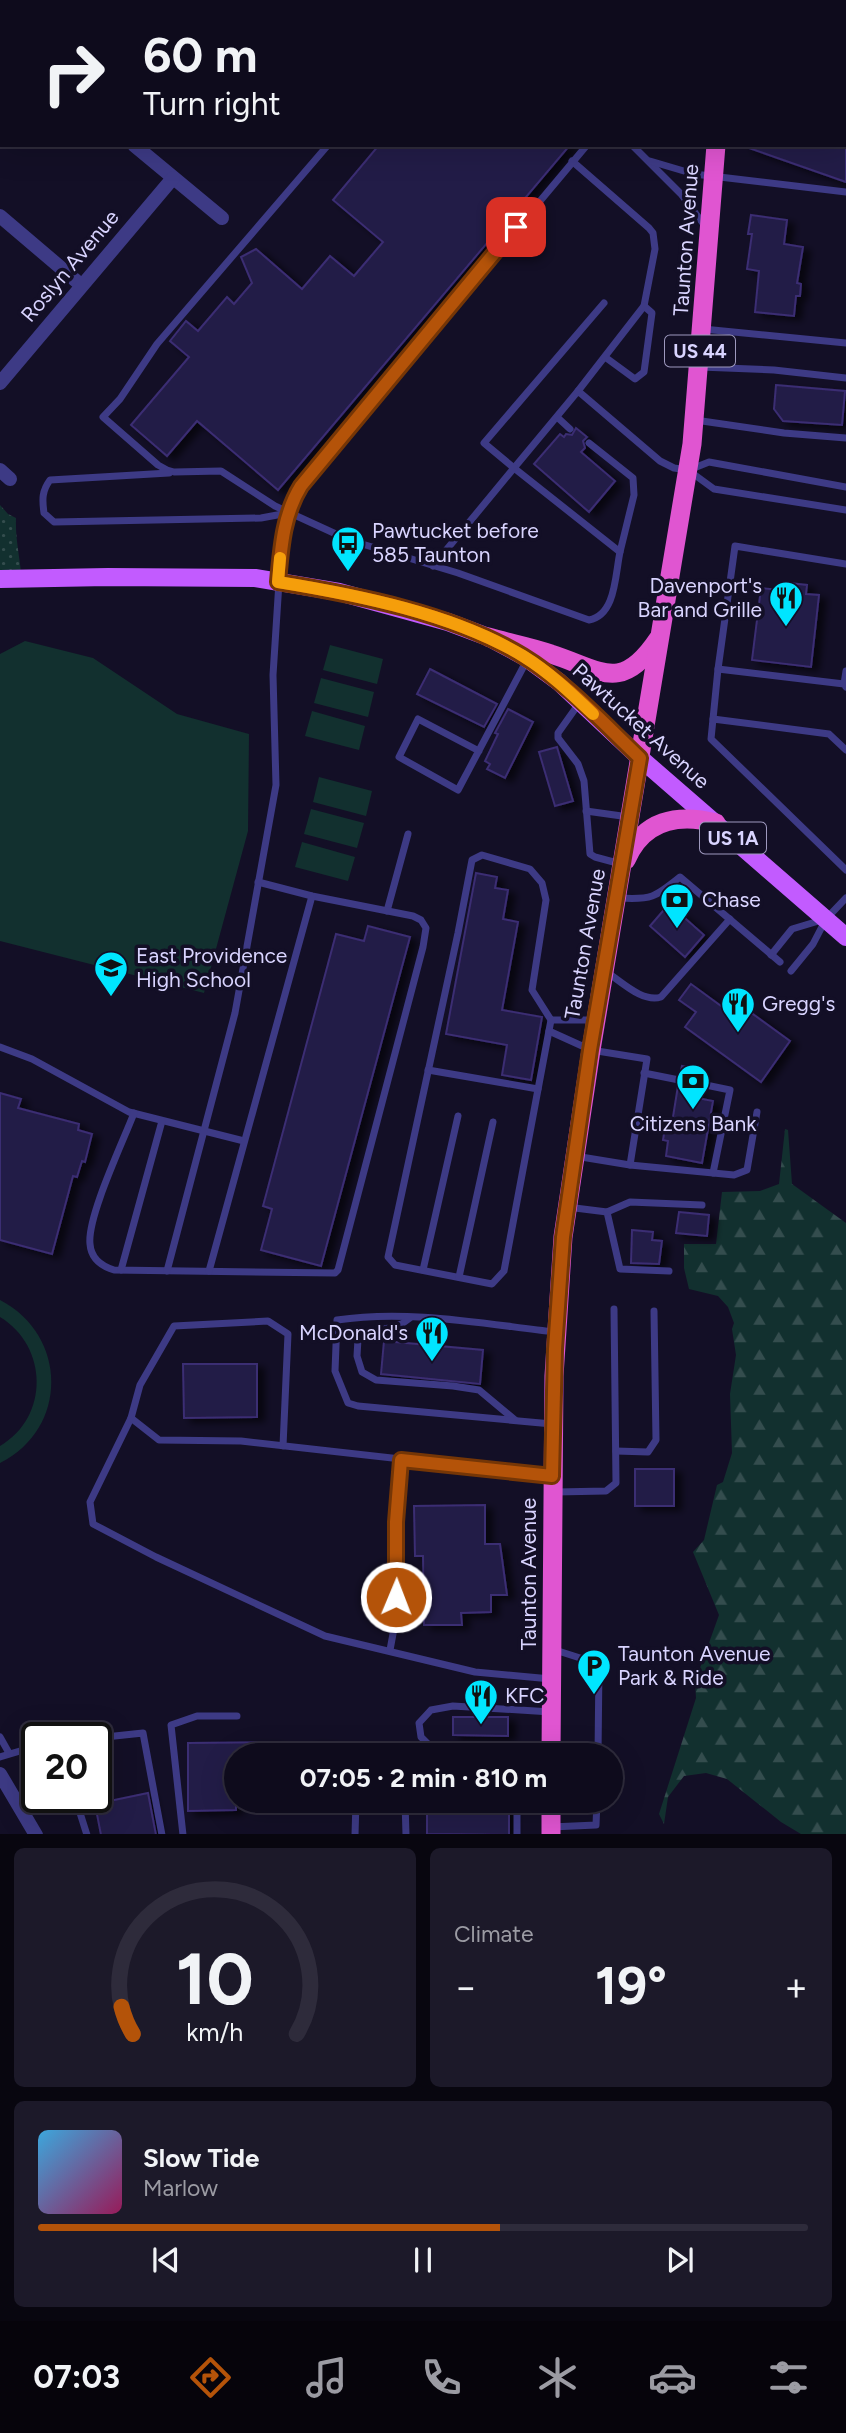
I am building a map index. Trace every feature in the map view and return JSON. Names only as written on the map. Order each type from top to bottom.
[{"type":"highway","name":"Taunton Avenue","points":[[551,1743],[553,1424],[556,1332],[567,1207],[590,1050],[688,470],[699,367],[716,147]]},
{"type":"highway","points":[[488,638],[551,654],[601,673],[612,674],[639,663],[660,636]]},
{"type":"highway","points":[[621,869],[639,841],[659,824],[678,818],[716,823]]},
{"type":"highway","points":[[551,1813],[551,1831]]},
{"type":"main road","name":"Pawtucket Avenue","points":[[0,579],[255,578],[339,592],[448,622],[488,638],[528,659],[559,682],[640,758],[846,937]]},
{"type":"street","points":[[136,147],[222,218]]},
{"type":"street","name":"Roslyn Avenue","points":[[0,383],[173,178]]},
{"type":"street","points":[[0,216],[82,285]]},
{"type":"street","points":[[0,1774],[35,1834]]},
{"type":"lane","points":[[174,472],[158,465],[103,417],[120,399],[157,344],[326,147]]},
{"type":"lane","points":[[167,1271],[235,1013],[275,785],[273,676],[278,582],[288,513],[301,486],[584,147]]},
{"type":"lane","points":[[634,147],[687,201],[710,233]]},
{"type":"lane","points":[[433,566],[578,391],[644,306],[655,249],[653,233],[572,161]]},
{"type":"lane","points":[[650,161],[684,172],[713,177],[846,192]]},
{"type":"lane","points":[[604,303],[484,443],[620,552]]},
{"type":"lane","points":[[605,357],[635,379],[644,372],[652,313],[644,306]]},
{"type":"lane","points":[[702,329],[846,343]]},
{"type":"lane","points":[[699,367],[774,370],[846,378]]},
{"type":"lane","points":[[578,391],[660,461],[674,468],[688,470],[709,462],[846,487]]},
{"type":"lane","points":[[556,417],[570,429]]},
{"type":"lane","points":[[694,420],[784,433],[846,438]]},
{"type":"lane","points":[[288,513],[261,518],[54,522],[44,513],[42,499],[50,480],[221,471],[288,513],[349,540],[589,620],[600,616],[608,607],[634,495],[633,478],[589,443]]},
{"type":"lane","points":[[688,470],[713,489],[846,510]]},
{"type":"lane","points":[[846,564],[735,546],[711,738],[846,870]]},
{"type":"lane","points":[[479,751],[418,719],[398,757],[458,790],[479,751],[528,659]]},
{"type":"lane","points":[[718,669],[845,685],[846,671]]},
{"type":"lane","points":[[580,702],[558,733],[558,738],[578,764],[584,781],[590,854],[621,869]]},
{"type":"lane","points":[[713,719],[829,734],[846,750]]},
{"type":"lane","points":[[586,811],[630,818]]},
{"type":"lane","points":[[387,911],[408,834]]},
{"type":"lane","points":[[482,855],[530,869],[542,883],[546,900],[532,990],[551,1020],[503,1271],[492,1284],[395,1265],[388,1257],[458,933],[467,879],[472,860],[482,855]]},
{"type":"lane","points":[[616,898],[653,897],[680,877],[780,962]]},
{"type":"lane","points":[[134,1113],[90,1225],[90,1246],[96,1261],[105,1267],[121,1270],[335,1273],[338,1270],[424,947],[426,928],[421,920],[414,916],[312,896],[258,882]]},
{"type":"lane","points":[[209,1271],[312,896]]},
{"type":"lane","points":[[791,971],[813,943],[826,919],[846,898]]},
{"type":"lane","points":[[604,970],[645,997],[661,997],[730,919]]},
{"type":"lane","points":[[771,955],[792,929],[826,919]]},
{"type":"lane","points":[[551,1020],[596,1020]]},
{"type":"lane","points":[[550,1031],[590,1050],[647,1059],[629,1165]]},
{"type":"lane","points":[[0,1047],[32,1059],[108,1102],[134,1113],[244,1141]]},
{"type":"lane","points":[[428,1070],[538,1089]]},
{"type":"lane","points":[[644,1073],[679,1080]]},
{"type":"lane","points":[[701,1084],[730,1090],[713,1173]]},
{"type":"lane","points":[[575,1156],[629,1165],[734,1175],[747,1170],[757,1112]]},
{"type":"lane","points":[[423,1270],[458,1116]]},
{"type":"lane","points":[[121,1270],[162,1121]]},
{"type":"lane","points":[[458,1278],[493,1122]]},
{"type":"lane","points":[[567,1207],[607,1212],[630,1202],[702,1205]]},
{"type":"lane","points":[[607,1212],[620,1269],[669,1271]]},
{"type":"lane","points":[[131,1418],[159,1440],[241,1441],[401,1460],[606,1491],[616,1483],[614,1309]]},
{"type":"lane","points":[[616,1451],[648,1452],[656,1440],[654,1311]]},
{"type":"lane","points":[[553,1424],[348,1403],[335,1371],[337,1321],[377,1316],[556,1332]]},
{"type":"lane","points":[[410,1318],[401,1326],[369,1331],[358,1339],[357,1356],[362,1372],[376,1380],[479,1390],[517,1421]]},
{"type":"lane","points":[[283,1446],[288,1334],[268,1321],[174,1326],[140,1385],[131,1418],[90,1502],[93,1524],[156,1557],[325,1636],[475,1672],[551,1679]]},
{"type":"lane","points":[[390,1650],[395,1623],[396,1522],[401,1460]]},
{"type":"lane","points":[[551,1649],[599,1664],[597,1743]]},
{"type":"lane","points":[[427,1743],[421,1737],[419,1723],[431,1710],[453,1706],[551,1712]]},
{"type":"lane","points":[[183,1834],[171,1725],[197,1716],[237,1716]]},
{"type":"lane","points":[[112,1736],[144,1733],[162,1834]]},
{"type":"lane","points":[[0,1737],[9,1753]]},
{"type":"lane","points":[[0,1757],[21,1750]]},
{"type":"lane","points":[[80,1813],[88,1834]]},
{"type":"lane","points":[[355,1834],[356,1813]]},
{"type":"lane","points":[[405,1813],[406,1834]]},
{"type":"lane","points":[[517,1813],[517,1834]]},
{"type":"lane","points":[[551,1831],[596,1825],[596,1813]]},
{"type":"green space","points":[[0,505],[16,518],[22,585],[0,584]]},
{"type":"green space","points":[[25,641],[93,658],[177,714],[249,734],[248,831],[204,993],[0,941],[0,654]]},
{"type":"green space","points":[[330,645],[383,659],[377,684],[323,670]]},
{"type":"green space","points":[[321,678],[374,692],[368,717],[314,703]]},
{"type":"green space","points":[[312,711],[365,726],[359,750],[305,736]]},
{"type":"green space","points":[[319,777],[372,791],[366,816],[313,802]]},
{"type":"green space","points":[[311,809],[364,823],[357,848],[304,834]]},
{"type":"green space","points":[[302,842],[355,857],[348,881],[295,867]]},
{"type":"green space","points":[[785,1129],[788,1130],[792,1184],[846,1223],[846,1834],[801,1834],[781,1822],[727,1779],[706,1773],[684,1776],[668,1797],[664,1824],[659,1814],[696,1698],[695,1682],[719,1615],[693,1552],[704,1540],[717,1485],[723,1482],[732,1453],[730,1394],[736,1355],[732,1329],[734,1323],[728,1307],[718,1296],[689,1289],[684,1268],[684,1244],[716,1244],[722,1192],[760,1191],[779,1184]]},
{"type":"green space","points":[[0,1300],[22,1316],[38,1335],[48,1358],[51,1382],[48,1406],[39,1428],[23,1448],[0,1463],[0,1446],[16,1433],[28,1418],[35,1400],[37,1382],[27,1345],[16,1330],[0,1317]]},
{"type":"building","points":[[377,147],[568,147],[278,490],[197,421],[167,456],[131,425],[189,357],[170,341],[186,321],[198,331],[227,297],[234,304],[252,283],[241,257],[256,249],[302,289],[330,256],[354,276],[383,242],[333,200]]},
{"type":"building","points":[[746,147],[846,147],[846,182]]},
{"type":"building","points":[[751,215],[787,220],[784,244],[803,247],[797,283],[801,284],[800,296],[796,296],[794,316],[755,312],[759,271],[747,269],[752,234],[748,234]]},
{"type":"building","points":[[776,385],[845,391],[842,425],[783,421],[774,409]]},
{"type":"building","points":[[576,428],[587,437],[583,441],[585,448],[581,452],[615,481],[589,512],[534,464],[560,434],[564,437],[566,434],[572,435]]},
{"type":"building","name":"Davenport's Bar and Grille","points":[[789,583],[807,585],[806,594],[819,595],[811,667],[752,660],[761,588],[788,591]]},
{"type":"building","points":[[430,669],[497,704],[484,727],[417,694]]},
{"type":"building","points":[[508,709],[533,722],[505,778],[487,769],[490,764],[485,761],[498,734],[495,733]]},
{"type":"building","points":[[557,747],[573,801],[555,806],[539,752]]},
{"type":"building","points":[[476,873],[497,877],[495,888],[508,890],[503,919],[518,922],[502,1010],[542,1017],[531,1080],[502,1075],[507,1045],[446,1034]]},
{"type":"building","name":"Chase","points":[[669,904],[704,935],[685,957],[650,926]]},
{"type":"building","points":[[368,926],[410,937],[321,1266],[261,1250],[272,1209],[263,1206],[336,934],[364,941]]},
{"type":"building","name":"Gregg's","points":[[691,984],[743,1022],[750,1012],[790,1041],[761,1082],[685,1027],[696,1012],[679,1000]]},
{"type":"building","name":"Citizens Bank","points":[[682,1066],[702,1070],[695,1083],[698,1089],[697,1098],[713,1101],[702,1163],[666,1156],[668,1141],[663,1140],[666,1122],[672,1123],[678,1086],[685,1082],[680,1074]]},
{"type":"building","points":[[0,1093],[21,1099],[18,1108],[79,1124],[78,1130],[92,1134],[85,1162],[82,1161],[77,1177],[73,1176],[52,1254],[0,1240]]},
{"type":"building","points":[[679,1212],[709,1215],[707,1236],[676,1233]]},
{"type":"building","points":[[632,1230],[653,1232],[652,1240],[662,1241],[659,1264],[631,1263]]},
{"type":"building","name":"McDonald's","points":[[384,1341],[483,1350],[480,1384],[381,1374]]},
{"type":"building","points":[[183,1364],[257,1364],[257,1417],[184,1418]]},
{"type":"building","points":[[635,1469],[674,1469],[674,1506],[635,1506]]},
{"type":"building","points":[[485,1505],[485,1544],[500,1544],[507,1595],[491,1595],[491,1612],[461,1613],[462,1625],[424,1625],[423,1556],[415,1556],[414,1506]]},
{"type":"building","name":"KFC","points":[[453,1717],[508,1717],[508,1736],[453,1735]]},
{"type":"building","points":[[275,1742],[224,1743],[224,1810],[188,1811],[188,1743]]},
{"type":"building","points":[[148,1793],[156,1834],[101,1834],[97,1813],[112,1813],[112,1800]]},
{"type":"building","points":[[427,1813],[509,1813],[509,1834],[427,1834]]},
{"type":"slow traffic","points":[[280,558],[278,582],[339,592],[426,615],[488,638],[525,657],[559,682],[593,714]]},
{"type":"place","name":"Pawtucket before 585 Taunton","points":[[348,573]]},
{"type":"place","name":"Davenport's Bar and Grille","points":[[786,628]]},
{"type":"place","name":"Chase","points":[[677,930]]},
{"type":"place","name":"East Providence High School","points":[[111,998]]},
{"type":"place","name":"Gregg's","points":[[738,1034]]},
{"type":"place","name":"Citizens Bank","points":[[693,1111]]},
{"type":"place","name":"McDonald's","points":[[432,1363]]},
{"type":"place","name":"Taunton Avenue Park & Ride","points":[[594,1696]]},
{"type":"place","name":"KFC","points":[[481,1726]]},
{"type":"route","points":[[396,1597],[396,1522],[401,1460],[552,1476],[553,1391],[563,1237],[590,1050],[640,758],[559,682],[525,657],[488,638],[426,615],[339,592],[278,582],[288,513],[301,486],[516,227]]}]
